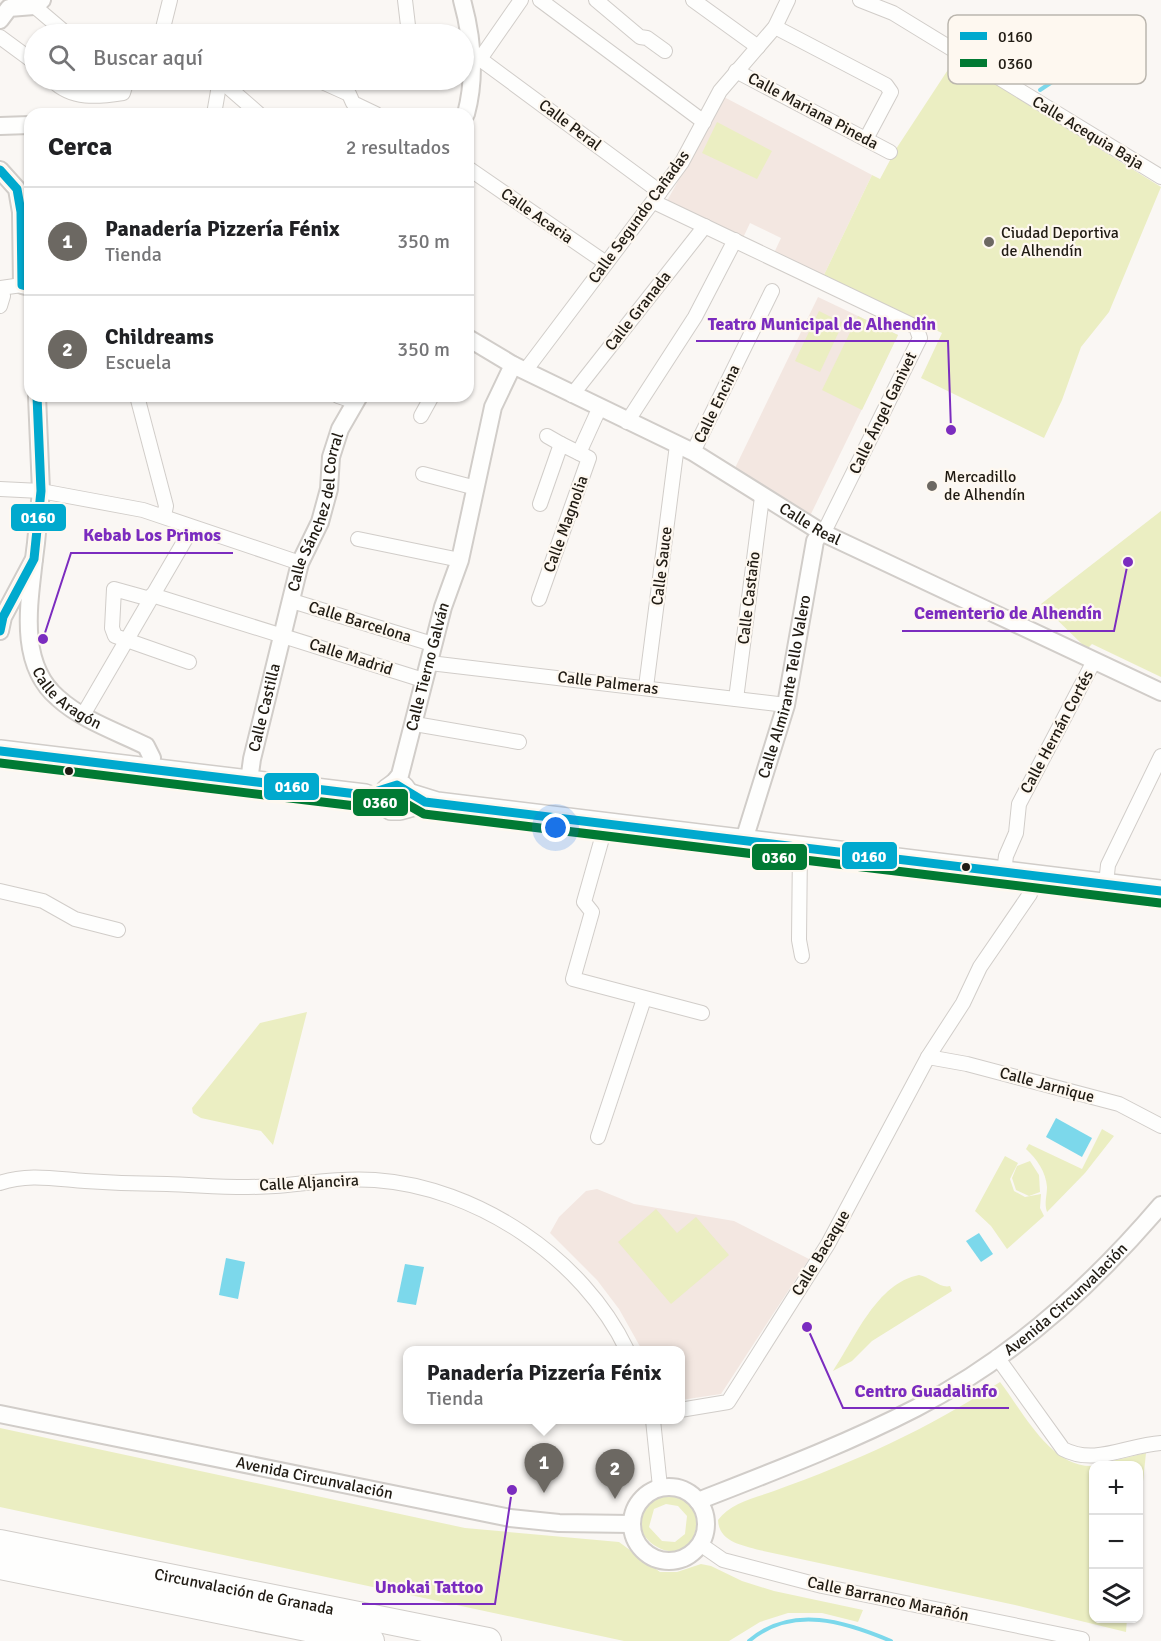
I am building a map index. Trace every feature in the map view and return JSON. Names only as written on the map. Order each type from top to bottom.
[{"type":"highway","points":[[0,1525],[82,1548],[117,1566]]},
{"type":"highway","name":"Circunvalación de Granada","points":[[0,1543],[488,1641]]},
{"type":"highway","name":"Circunvalación de Granada","points":[[0,1566],[371,1641]]},
{"type":"highway","points":[[0,1579],[45,1586],[87,1583]]},
{"type":"main road","points":[[0,752],[249,781],[397,793],[606,824],[1161,891]]},
{"type":"street","points":[[166,24],[170,0]]},
{"type":"street","points":[[405,0],[408,24]]},
{"type":"street","points":[[462,0],[469,24]]},
{"type":"street","points":[[474,64],[521,0]]},
{"type":"street","points":[[540,0],[704,122]]},
{"type":"street","points":[[596,0],[640,37],[647,38],[665,51]]},
{"type":"street","points":[[693,0],[758,47]]},
{"type":"street","name":"Calle Segundo Cañadas","points":[[519,368],[657,197],[704,122],[720,91],[775,27],[788,0]]},
{"type":"street","name":"Calle Acequia Baja","points":[[860,0],[894,13],[948,46]]},
{"type":"street","points":[[5,8],[38,3],[58,24]]},
{"type":"street","points":[[775,27],[886,85],[891,92],[866,139]]},
{"type":"street","points":[[0,37],[24,55]]},
{"type":"street","name":"Calle Peral","points":[[474,68],[657,197]]},
{"type":"street","name":"Calle Mariana Pineda","points":[[736,71],[890,152]]},
{"type":"street","name":"Calle Acequia Baja","points":[[1010,84],[1161,177]]},
{"type":"street","points":[[69,90],[78,95],[94,98],[115,90]]},
{"type":"street","points":[[215,108],[218,90]]},
{"type":"street","points":[[231,90],[252,108]]},
{"type":"street","points":[[340,90],[349,94],[351,108]]},
{"type":"street","points":[[467,108],[469,90]]},
{"type":"street","points":[[0,126],[24,125]]},
{"type":"street","points":[[0,170],[17,189],[21,212],[21,258],[24,275]]},
{"type":"street","name":"Calle Acacia","points":[[474,172],[606,263]]},
{"type":"street","name":"Calle Ángel Ganivet","points":[[657,197],[705,226],[916,327],[920,338],[822,532]]},
{"type":"street","name":"Calle Granada","points":[[572,395],[705,226]]},
{"type":"street","points":[[627,422],[695,317],[735,240]]},
{"type":"street","points":[[0,306],[3,296],[0,288],[24,286]]},
{"type":"street","name":"Calle Encina","points":[[693,452],[771,291]]},
{"type":"street","name":"Calle Real","points":[[474,342],[519,368],[599,409],[693,452],[762,497],[822,532],[1161,692]]},
{"type":"street","name":"Calle Tierno Galván","points":[[397,793],[443,607],[460,560],[493,407],[519,368]]},
{"type":"street","name":"Calle Aragón","points":[[37,402],[41,491],[28,626],[33,657],[50,691],[84,715],[147,746],[152,758],[149,770]]},
{"type":"street","points":[[139,402],[166,506],[164,516]]},
{"type":"street","name":"Calle Sánchez del Corral","points":[[283,635],[300,563],[320,522],[329,489],[331,457],[340,429],[356,402]]},
{"type":"street","points":[[421,416],[429,402]]},
{"type":"street","name":"Calle Magnolia","points":[[579,453],[599,409]]},
{"type":"street","name":"Calle Magnolia","points":[[539,599],[589,458],[547,436]]},
{"type":"street","name":"Calle Magnolia","points":[[540,504],[561,444]]},
{"type":"street","name":"Calle Sauce","points":[[646,687],[677,445]]},
{"type":"street","points":[[423,474],[476,488]]},
{"type":"street","points":[[0,489],[41,491],[164,516],[192,528],[300,563]]},
{"type":"street","name":"Calle Castaño","points":[[736,699],[762,497]]},
{"type":"street","points":[[84,715],[192,528]]},
{"type":"street","name":"Calle Almirante Tello Valero","points":[[744,840],[786,705],[815,541],[822,532]]},
{"type":"street","points":[[358,539],[460,560]]},
{"type":"street","points":[[0,631],[3,617],[34,559]]},
{"type":"street","name":"Calle Madrid","points":[[126,640],[115,636],[112,628],[114,589],[151,597],[283,635],[420,679]]},
{"type":"street","name":"Calle Barcelona","points":[[292,601],[429,643]]},
{"type":"street","name":"Calle Castilla","points":[[249,781],[283,635]]},
{"type":"street","points":[[126,640],[189,662]]},
{"type":"street","name":"Calle Hernán Cortés","points":[[1004,872],[1006,856],[1016,833],[1019,804],[1094,661]]},
{"type":"street","name":"Calle Palmeras","points":[[430,663],[786,705]]},
{"type":"street","points":[[415,724],[519,742]]},
{"type":"street","points":[[1106,884],[1108,865],[1161,756]]},
{"type":"street","points":[[606,824],[584,902],[592,912],[573,979],[702,1013]]},
{"type":"street","points":[[800,847],[799,940],[802,956]]},
{"type":"street","name":"Calle Bacaque","points":[[685,1409],[728,1402],[828,1244],[928,1057],[963,1004],[980,967],[1030,894],[1032,875]]},
{"type":"street","points":[[0,891],[43,901],[75,919],[118,930]]},
{"type":"street","points":[[598,1137],[644,999]]},
{"type":"street","name":"Calle Jarnique","points":[[928,1057],[967,1064],[1119,1104],[1161,1126]]},
{"type":"street","name":"Calle Aljancira","points":[[0,1183],[12,1178],[29,1177],[121,1183],[252,1186],[315,1180],[376,1180],[436,1192],[499,1219],[539,1246],[568,1270],[597,1302],[624,1346]]},
{"type":"street","name":"Avenida Circunvalación","points":[[698,1501],[821,1454],[891,1421],[964,1380],[1036,1329],[1093,1280],[1161,1205]]},
{"type":"street","points":[[997,1357],[1063,1449],[1078,1457],[1093,1457],[1161,1443]]},
{"type":"street","name":"Avenida Circunvalación","points":[[0,1414],[510,1518],[559,1523],[631,1524]]},
{"type":"street","points":[[654,1424],[660,1487]]},
{"type":"street","points":[[660,1487],[681,1489],[698,1501],[706,1522],[700,1544],[684,1558],[674,1561],[654,1558],[638,1544],[631,1524],[636,1505],[651,1491],[660,1487]]},
{"type":"street","name":"Calle Barranco Marañón","points":[[700,1544],[723,1560],[822,1586],[1082,1639]]},
{"type":"shaded area","points":[[724,97],[872,175],[823,277],[774,253],[781,238],[750,223],[743,238],[667,201]]},
{"type":"shaded area","points":[[818,297],[898,335],[809,518],[735,468]]},
{"type":"shaded area","points":[[597,1189],[634,1204],[734,1221],[809,1259],[721,1394],[685,1399],[685,1346],[640,1346],[619,1309],[597,1280],[550,1233],[559,1217],[586,1191]]},
{"type":"green space","name":"Ciudad Deportiva de Alhendín","points":[[948,70],[948,84],[995,84],[1161,187],[1109,312],[1081,347],[1062,400],[1044,438],[921,378],[942,333],[823,277],[872,175],[880,179],[896,149]]},
{"type":"green space","points":[[717,122],[772,151],[757,179],[702,153]]},
{"type":"green space","points":[[819,311],[843,323],[820,372],[795,361]]},
{"type":"green space","points":[[858,316],[898,335],[862,410],[822,390]]},
{"type":"green space","points":[[1161,511],[1161,677],[1092,644],[1087,649],[1041,604]]},
{"type":"green space","points":[[307,1012],[273,1145],[261,1131],[201,1118],[193,1113],[192,1108],[260,1023]]},
{"type":"green space","points":[[1102,1129],[1114,1136],[1085,1173],[1047,1212],[1045,1176],[1034,1157],[1026,1149],[1029,1144],[1082,1169]]},
{"type":"green space","points":[[1005,1156],[1018,1163],[1010,1179],[1014,1191],[1025,1197],[1041,1194],[1040,1208],[1044,1216],[1007,1249],[991,1226],[975,1211]]},
{"type":"green space","points":[[1030,1161],[1039,1175],[1040,1192],[1029,1196],[1016,1190],[1012,1178],[1017,1166]]},
{"type":"green space","points":[[656,1209],[677,1233],[696,1217],[729,1255],[671,1304],[618,1242]]},
{"type":"green space","points":[[919,1275],[943,1286],[950,1286],[952,1291],[872,1341],[852,1361],[833,1371],[879,1300],[904,1280]]},
{"type":"green space","points":[[1000,1382],[1029,1423],[1051,1448],[1064,1458],[1089,1465],[1089,1623],[759,1550],[732,1541],[722,1533],[718,1520],[736,1505],[834,1468],[890,1443]]},
{"type":"green space","points":[[0,1428],[465,1528],[619,1542],[660,1572],[677,1572],[701,1564],[774,1591],[863,1610],[858,1622],[822,1613],[788,1613],[760,1622],[729,1641],[624,1641],[0,1507]]},
{"type":"green space","points":[[1146,1453],[1143,1481],[1143,1461],[1112,1461]]},
{"type":"green space","points":[[664,1494],[678,1497],[689,1504],[696,1514],[697,1521],[689,1545],[677,1551],[663,1550],[651,1543],[642,1531],[639,1518],[646,1505]],"holes":[[[666,1504],[678,1506],[687,1516],[685,1534],[675,1542],[662,1541],[649,1527],[654,1509]]]},
{"type":"green space","points":[[1089,1623],[1127,1623],[1126,1632]]},
{"type":"water","points":[[1056,1118],[1092,1138],[1082,1157],[1046,1137]]},
{"type":"water","points":[[979,1233],[993,1254],[981,1262],[966,1241]]},
{"type":"water","points":[[226,1258],[245,1262],[238,1299],[219,1295]]},
{"type":"water","points":[[405,1264],[424,1267],[416,1305],[397,1302]]},
{"type":"waterway","points":[[1040,90],[1049,84]]},
{"type":"waterway","points":[[749,1641],[783,1623],[801,1620],[838,1623],[891,1641]]},
{"type":"transit line","name":"0160","points":[[0,170],[17,189],[21,212],[22,285],[24,286]]},
{"type":"transit line","name":"0160","points":[[0,631],[3,617],[34,559],[41,491],[37,402]]},
{"type":"transit line","name":"0160","points":[[0,751],[365,795],[397,785],[425,802],[1161,891]]},
{"type":"transit line","name":"0360","points":[[0,763],[364,807],[396,798],[424,814],[1160,903]]},
{"type":"place","name":"Ciudad Deportiva de Alhendín","points":[[989,242]]},
{"type":"place","name":"Teatro Municipal de Alhendín","points":[[951,430]]},
{"type":"place","name":"Mercadillo de Alhendín","points":[[932,486]]},
{"type":"place","name":"Cementerio de Alhendín","points":[[1128,562]]},
{"type":"place","name":"Kebab Los Primos","points":[[43,639]]},
{"type":"place","name":"Centro Guadalinfo","points":[[807,1327]]},
{"type":"place","name":"Unokai Tattoo","points":[[512,1490]]},
{"type":"place","name":"Panadería Pizzería Fénix","points":[[544,1493]]},
{"type":"place","name":"Childreams","points":[[615,1499]]}]
